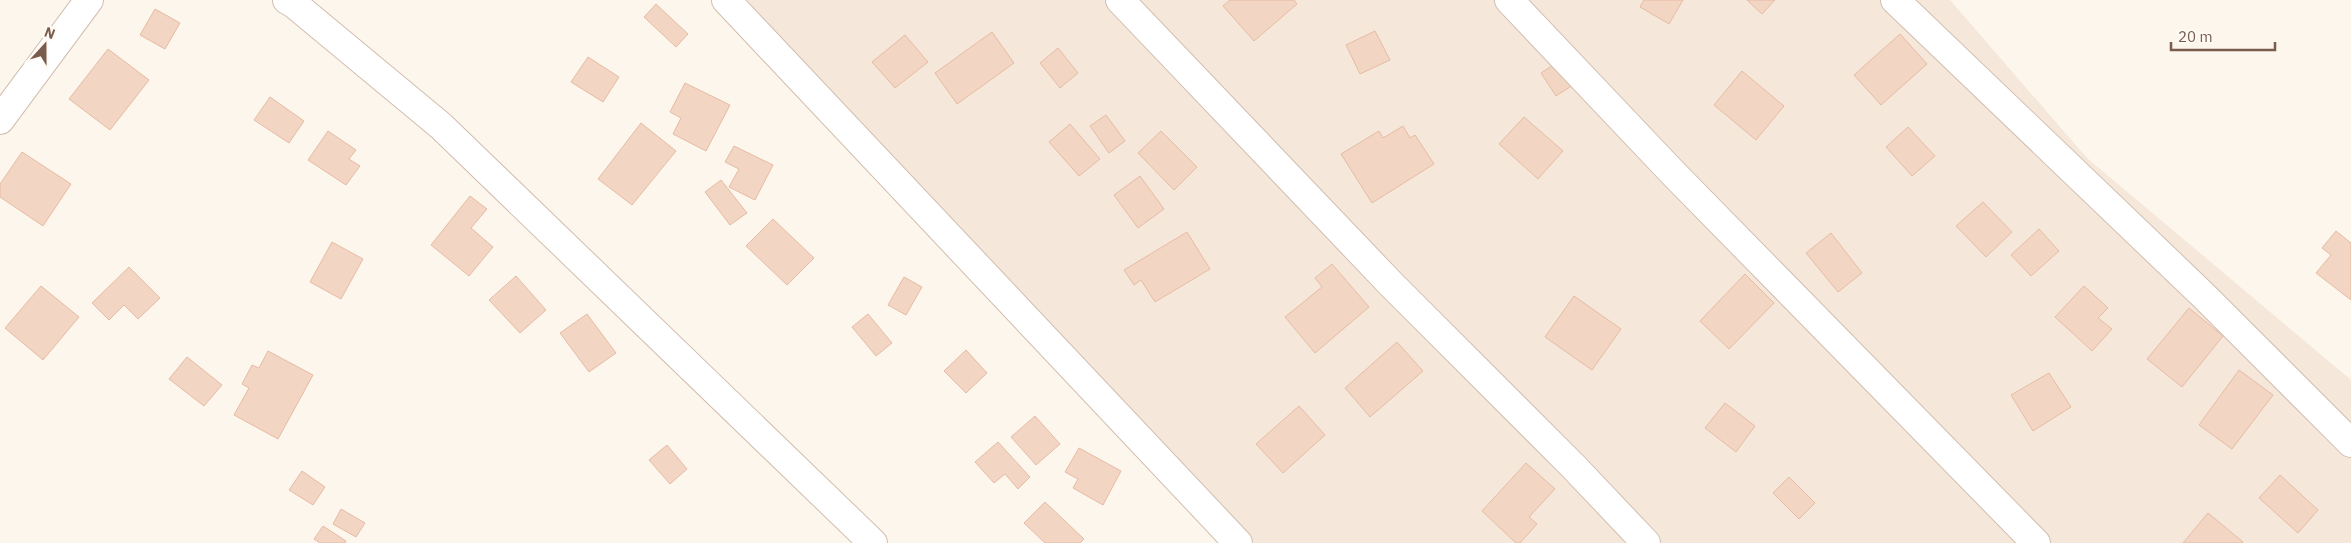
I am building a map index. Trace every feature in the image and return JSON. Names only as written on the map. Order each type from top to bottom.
[{"type":"street","points":[[0,120],[89,0]]},
{"type":"street","points":[[287,0],[302,10],[442,126],[873,543]]},
{"type":"street","points":[[726,0],[1238,543]]},
{"type":"street","points":[[1120,0],[1390,283],[1573,466],[1646,543]]},
{"type":"street","points":[[1509,0],[1673,173],[2036,543]]},
{"type":"street","points":[[1895,0],[2204,297],[2351,443]]},
{"type":"shaded area","points":[[720,0],[1950,0],[2087,158],[2351,380],[2351,543],[1249,543]]},
{"type":"building","points":[[1230,0],[1294,0],[1297,4],[1254,41],[1223,6]]},
{"type":"building","points":[[1644,0],[1683,0],[1669,24],[1640,7]]},
{"type":"building","points":[[1747,0],[1775,0],[1762,14]]},
{"type":"building","points":[[656,4],[688,34],[676,47],[644,17]]},
{"type":"building","points":[[155,9],[180,23],[165,49],[140,35]]},
{"type":"building","points":[[1375,31],[1390,60],[1360,74],[1346,45]]},
{"type":"building","points":[[992,32],[1014,63],[957,104],[935,73]]},
{"type":"building","points":[[1900,34],[1927,64],[1881,105],[1854,75]]},
{"type":"building","points":[[905,35],[928,62],[895,88],[872,62]]},
{"type":"building","points":[[1058,48],[1078,73],[1060,88],[1040,63]]},
{"type":"building","points":[[108,49],[149,80],[110,130],[69,99]]},
{"type":"building","points":[[588,57],[619,77],[603,102],[571,82]]},
{"type":"building","points":[[1558,62],[1573,85],[1556,96],[1541,73]]},
{"type":"building","points":[[1742,71],[1784,106],[1756,140],[1714,105]]},
{"type":"building","points":[[685,83],[730,105],[706,151],[673,134],[681,118],[670,112]]},
{"type":"building","points":[[270,97],[304,121],[289,143],[254,120]]},
{"type":"building","points":[[1106,115],[1125,141],[1109,153],[1090,126]]},
{"type":"building","points":[[1524,117],[1563,151],[1538,179],[1499,144]]},
{"type":"building","points":[[641,123],[676,151],[632,205],[598,179]]},
{"type":"building","points":[[1070,124],[1100,159],[1079,176],[1049,142]]},
{"type":"building","points":[[1403,126],[1410,138],[1415,135],[1434,164],[1372,203],[1341,154],[1379,131],[1383,138]]},
{"type":"building","points":[[1908,127],[1935,156],[1912,176],[1886,147]]},
{"type":"building","points":[[328,131],[356,150],[349,159],[360,166],[346,185],[308,160]]},
{"type":"building","points":[[1161,131],[1197,167],[1174,190],[1138,153]]},
{"type":"building","points":[[734,146],[773,165],[755,200],[729,187],[739,169],[725,162]]},
{"type":"building","points":[[22,152],[71,184],[43,226],[0,197],[0,184]]},
{"type":"building","points":[[1140,176],[1164,209],[1138,228],[1114,195]]},
{"type":"building","points":[[721,180],[747,213],[730,225],[705,192]]},
{"type":"building","points":[[470,196],[487,209],[471,228],[493,247],[469,276],[431,245]]},
{"type":"building","points":[[1983,202],[2012,232],[1986,257],[1956,226]]},
{"type":"building","points":[[773,219],[814,258],[787,285],[746,246]]},
{"type":"building","points":[[2039,229],[2059,251],[2031,276],[2011,255]]},
{"type":"building","points":[[2336,231],[2351,243],[2351,300],[2316,273],[2331,255],[2322,248]]},
{"type":"building","points":[[1187,232],[1210,269],[1155,302],[1141,280],[1134,285],[1124,270]]},
{"type":"building","points":[[1831,233],[1862,273],[1838,292],[1806,253]]},
{"type":"building","points":[[332,242],[363,259],[341,299],[310,282]]},
{"type":"building","points":[[1332,264],[1369,307],[1315,353],[1285,317],[1322,287],[1315,278]]},
{"type":"building","points":[[129,267],[160,298],[138,319],[124,305],[109,320],[92,303]]},
{"type":"building","points":[[1745,274],[1774,303],[1729,349],[1700,321]]},
{"type":"building","points":[[516,276],[546,310],[520,333],[489,300]]},
{"type":"building","points":[[904,277],[922,287],[906,315],[888,305]]},
{"type":"building","points":[[41,286],[79,317],[43,360],[5,328]]},
{"type":"building","points":[[2084,286],[2108,308],[2098,318],[2112,329],[2092,351],[2055,317]]},
{"type":"building","points":[[1574,296],[1621,329],[1592,370],[1545,337]]},
{"type":"building","points":[[2189,308],[2223,336],[2182,387],[2147,359]]},
{"type":"building","points":[[587,314],[616,353],[589,372],[560,333]]},
{"type":"building","points":[[868,314],[892,343],[876,356],[852,327]]},
{"type":"building","points":[[1397,342],[1423,371],[1370,417],[1345,388]]},
{"type":"building","points":[[966,350],[987,373],[966,393],[944,371]]},
{"type":"building","points":[[268,351],[313,375],[278,439],[234,415],[249,388],[242,384],[252,365],[259,368]]},
{"type":"building","points":[[187,357],[222,385],[204,406],[169,379]]},
{"type":"building","points":[[2239,370],[2273,395],[2232,449],[2199,425]]},
{"type":"building","points":[[2049,373],[2071,407],[2033,431],[2011,395]]},
{"type":"building","points":[[1725,403],[1755,426],[1736,452],[1705,428]]},
{"type":"building","points":[[1299,406],[1325,435],[1283,473],[1256,444]]},
{"type":"building","points":[[1035,416],[1060,444],[1036,465],[1011,437]]},
{"type":"building","points":[[998,442],[1030,477],[1018,489],[1005,474],[994,483],[975,462]]},
{"type":"building","points":[[667,445],[687,469],[670,484],[649,460]]},
{"type":"building","points":[[1079,448],[1121,471],[1103,505],[1073,488],[1078,479],[1065,472]]},
{"type":"building","points":[[1526,463],[1555,489],[1529,517],[1537,524],[1520,543],[1516,543],[1482,511]]},
{"type":"building","points":[[302,471],[325,487],[313,505],[289,490]]},
{"type":"building","points":[[2280,475],[2318,510],[2298,533],[2259,498]]},
{"type":"building","points":[[1789,477],[1815,503],[1799,519],[1773,493]]},
{"type":"building","points":[[1045,502],[1084,539],[1080,543],[1045,543],[1024,523]]},
{"type":"building","points":[[341,509],[365,523],[356,537],[333,524]]},
{"type":"building","points":[[2208,513],[2243,542],[2183,543]]},
{"type":"building","points":[[323,526],[346,541],[345,543],[320,543],[314,539]]}]
